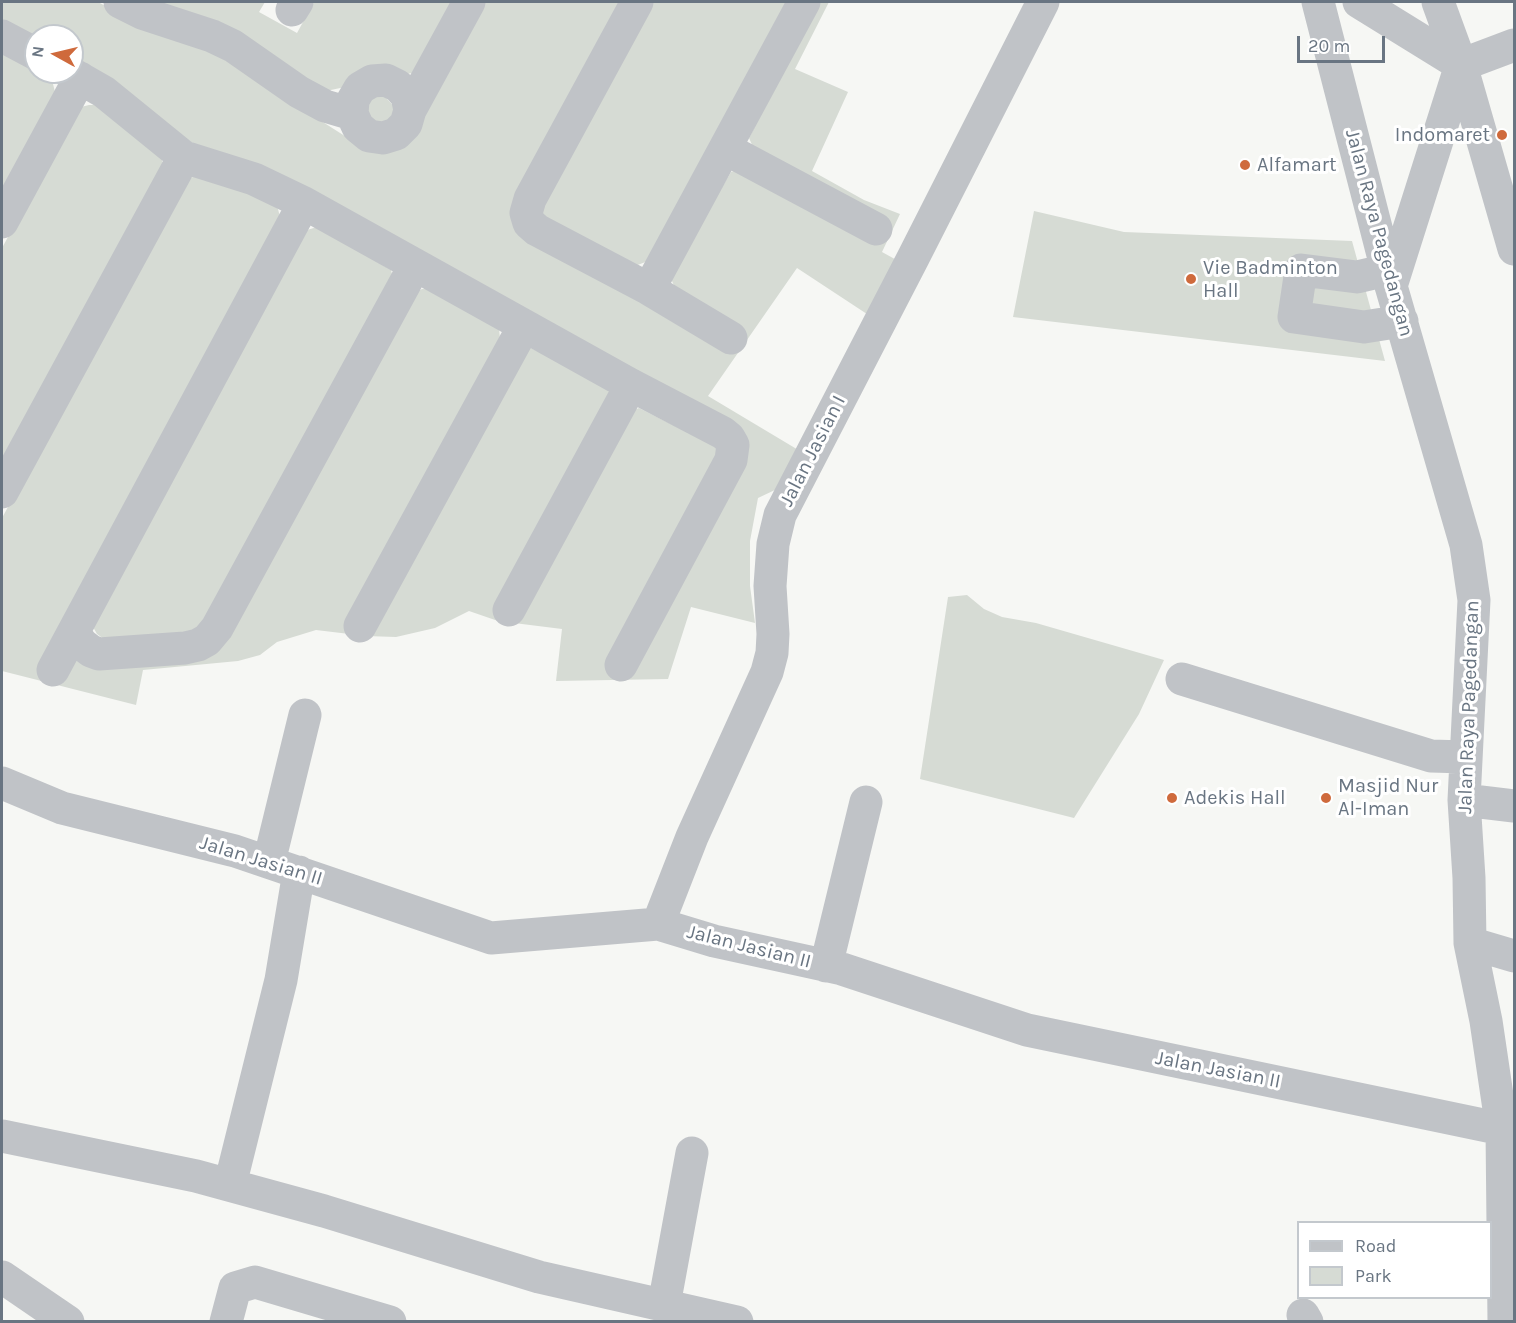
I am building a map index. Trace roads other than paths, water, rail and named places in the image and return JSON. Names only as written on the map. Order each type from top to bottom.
[{"type":"street","points":[[120,2],[142,13],[212,36],[233,46],[299,92],[325,106],[352,114]]},
{"type":"street","points":[[410,110],[407,96],[398,86],[386,80],[372,81],[360,88],[353,100],[352,114],[358,127],[369,136],[383,138],[396,134],[406,124],[410,110],[469,2]]},
{"type":"street","points":[[637,2],[530,199],[526,213],[530,224],[537,230],[649,289],[731,339]]},
{"type":"street","points":[[649,289],[804,2]]},
{"type":"street","name":"Jalan Jasian I","points":[[658,924],[692,837],[767,672],[772,652],[773,634],[770,586],[773,544],[780,514],[914,258],[1043,2]]},
{"type":"street","name":"Jalan Raya Pagedangan","points":[[1318,2],[1389,278],[1466,545],[1474,600],[1464,800],[1470,943],[1486,1021],[1502,1129],[1504,1322]]},
{"type":"street","points":[[1359,2],[1461,65]]},
{"type":"street","points":[[1438,2],[1461,65],[1515,249]]},
{"type":"street","points":[[2,36],[24,48]]},
{"type":"street","points":[[1461,65],[1515,45]]},
{"type":"street","points":[[1402,321],[1364,327],[1294,317],[1301,270],[1357,277],[1389,278],[1461,65]]},
{"type":"street","points":[[84,81],[104,92],[184,157],[254,179],[304,203],[631,385],[723,433],[733,445],[733,452],[621,665]]},
{"type":"street","points":[[2,222],[70,84]]},
{"type":"street","points":[[726,149],[876,229]]},
{"type":"street","points":[[2,492],[184,157]]},
{"type":"street","points":[[53,670],[304,203]]},
{"type":"street","points":[[73,633],[83,645],[99,654],[185,648],[207,640],[217,628],[415,265]]},
{"type":"street","points":[[360,626],[524,326]]},
{"type":"street","points":[[509,610],[631,385]]},
{"type":"street","points":[[1182,679],[1431,756],[1465,757]]},
{"type":"street","points":[[230,1185],[281,980],[284,867],[304,716]]},
{"type":"street","name":"Jalan Jasian II","points":[[2,783],[62,808],[235,851],[491,938],[504,939],[658,924],[714,941],[842,969],[1028,1030],[1502,1129]]},
{"type":"street","points":[[1464,800],[1515,806]]},
{"type":"street","points":[[826,966],[866,802]]},
{"type":"street","points":[[1470,943],[1515,956]]},
{"type":"street","points":[[2,1136],[196,1176],[324,1211],[539,1277],[664,1305],[697,1317],[737,1322]]},
{"type":"street","points":[[664,1305],[692,1154]]},
{"type":"street","points":[[2,1277],[53,1317]]},
{"type":"street","points":[[226,1322],[235,1288],[255,1282],[390,1322]]},
{"type":"place","name":"Indomaret","points":[[1502,135]]},
{"type":"place","name":"Alfamart","points":[[1245,165]]},
{"type":"place","name":"Vie Badminton Hall","points":[[1191,279]]},
{"type":"place","name":"Adekis Hall","points":[[1172,798]]},
{"type":"place","name":"Masjid Nur Al-Iman","points":[[1326,798]]}]
